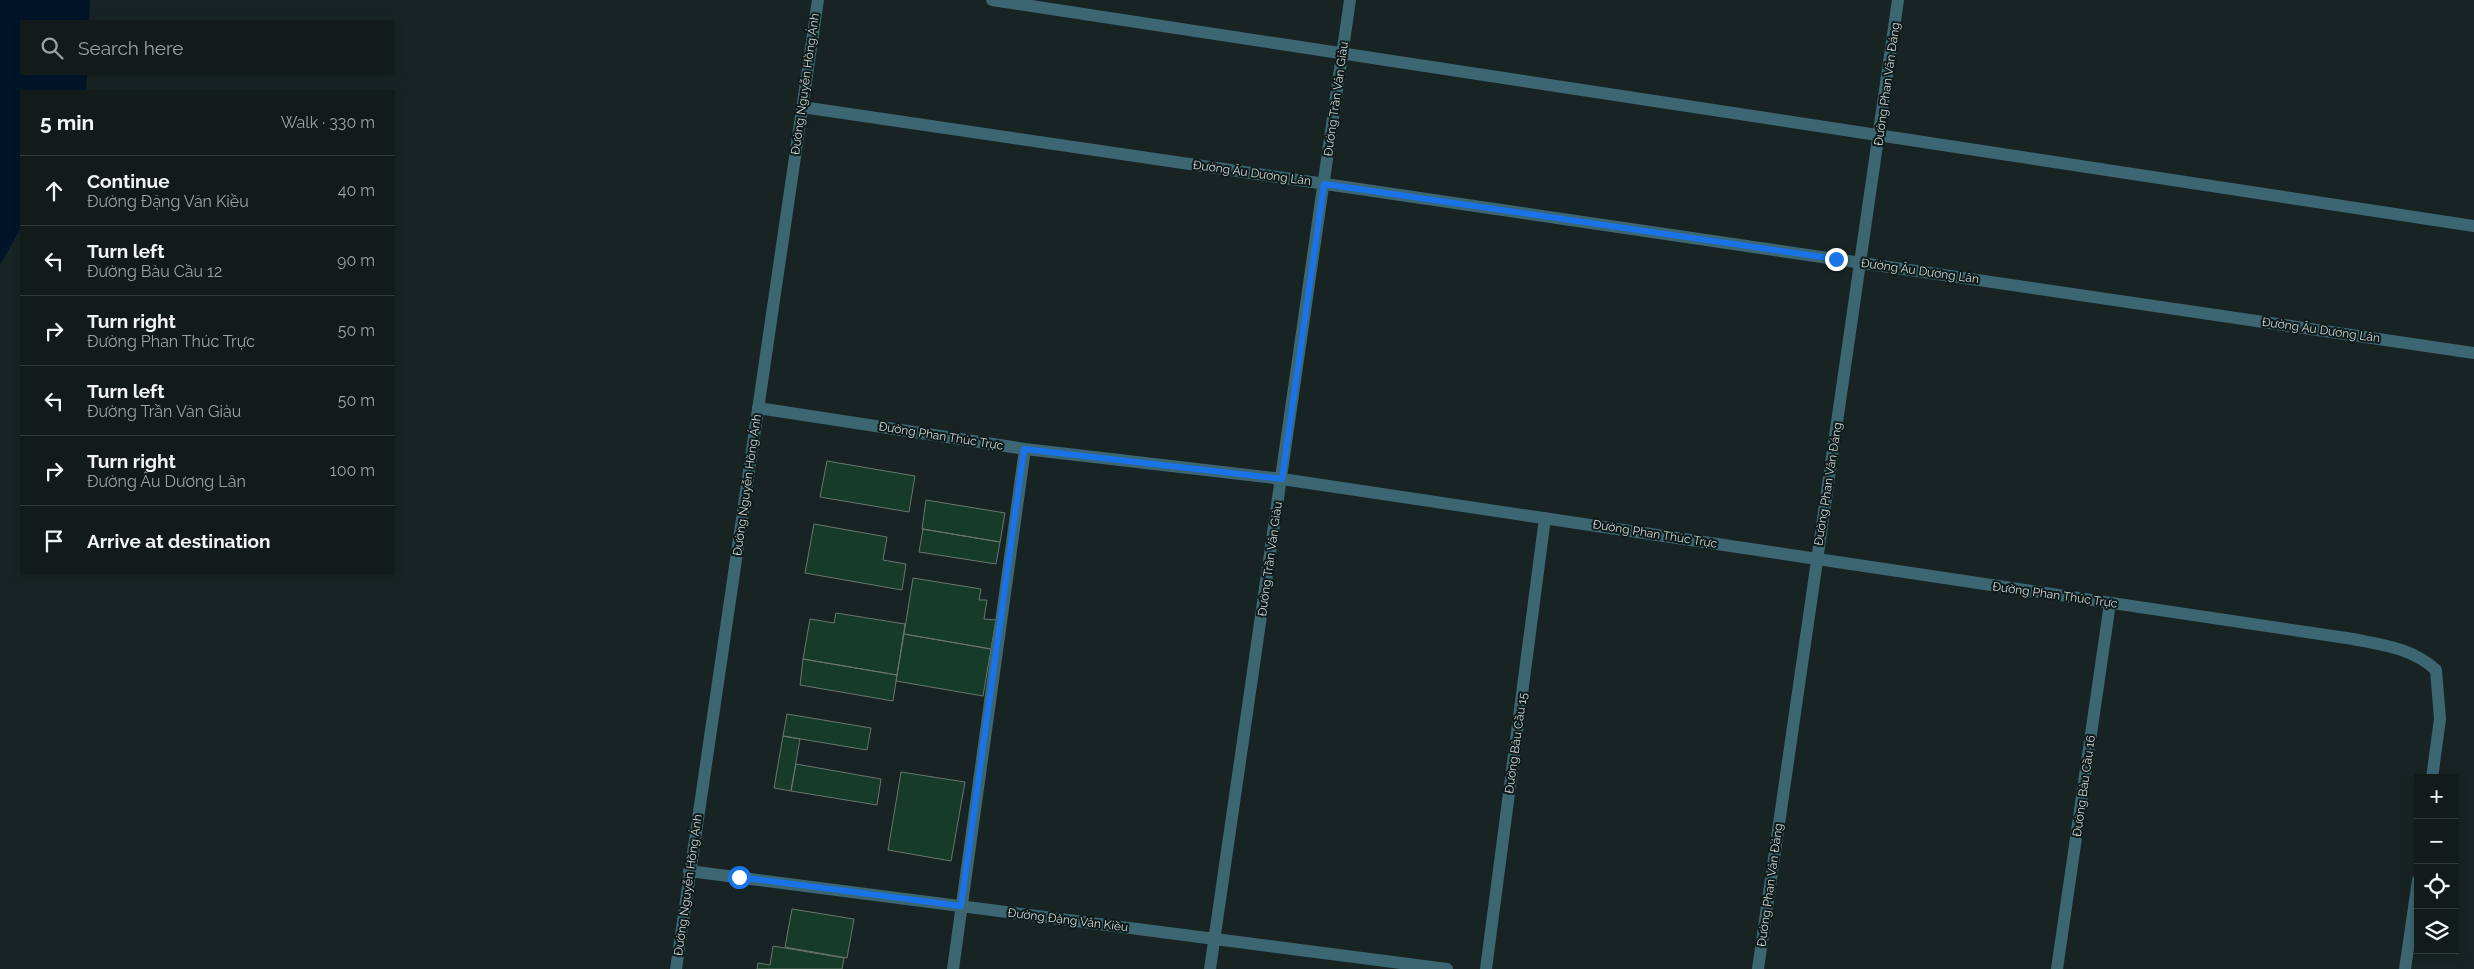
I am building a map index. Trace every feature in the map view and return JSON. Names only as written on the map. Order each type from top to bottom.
[{"type":"street","name":"Đường Nguyễn Hồng Ánh","points":[[676,969],[818,0]]},
{"type":"street","points":[[992,0],[2474,226]]},
{"type":"street","name":"Đường Trần Văn Giàu","points":[[1210,969],[1350,0]]},
{"type":"street","name":"Đường Phan Văn Đáng","points":[[1758,969],[1816,559],[1862,262],[1898,0]]},
{"type":"street","name":"Đường Âu Dương Lân","points":[[802,107],[2474,353]]},
{"type":"street","name":"Đường Phan Thúc Trực","points":[[758,408],[1024,449],[1282,479],[2353,639],[2406,650],[2424,659],[2436,670],[2440,695],[2440,719],[2433,774]]},
{"type":"street","points":[[953,969],[1024,449]]},
{"type":"street","name":"Đường Bàu Cầu 15","points":[[1486,969],[1546,518]]},
{"type":"street","name":"Đường Bàu Cầu 16","points":[[2057,969],[2110,603]]},
{"type":"street","name":"Đường Đặng Văn Kiều","points":[[690,871],[1447,969]]},
{"type":"street","points":[[2405,969],[2414,907]]},
{"type":"water","points":[[0,0],[90,0],[89,20],[20,20],[20,75],[87,75],[86,90],[20,90],[20,230],[0,265]]},
{"type":"building","points":[[827,461],[915,476],[909,512],[820,497]]},
{"type":"building","points":[[926,500],[1005,513],[1000,542],[922,529]]},
{"type":"building","points":[[814,524],[887,537],[883,560],[906,564],[902,590],[805,573]]},
{"type":"building","points":[[923,529],[1000,542],[996,564],[919,552]]},
{"type":"building","points":[[913,578],[981,589],[979,600],[987,600],[984,619],[996,620],[991,649],[904,634]]},
{"type":"building","points":[[836,613],[905,624],[897,675],[803,659],[810,619],[834,623]]},
{"type":"building","points":[[904,634],[991,649],[983,696],[896,681]]},
{"type":"building","points":[[803,659],[897,675],[893,701],[800,685]]},
{"type":"building","points":[[787,714],[871,728],[867,750],[783,736]]},
{"type":"building","points":[[783,736],[800,739],[791,791],[774,788]]},
{"type":"building","points":[[796,764],[881,779],[877,805],[791,791]]},
{"type":"building","points":[[901,772],[965,782],[951,861],[888,850]]},
{"type":"building","points":[[792,909],[854,919],[847,958],[785,947]]},
{"type":"building","points":[[773,946],[844,958],[842,969],[757,969],[758,963],[770,965]]},
{"type":"route","points":[[739,877],[961,906],[1024,449],[1282,479],[1324,184],[1836,259]]}]
